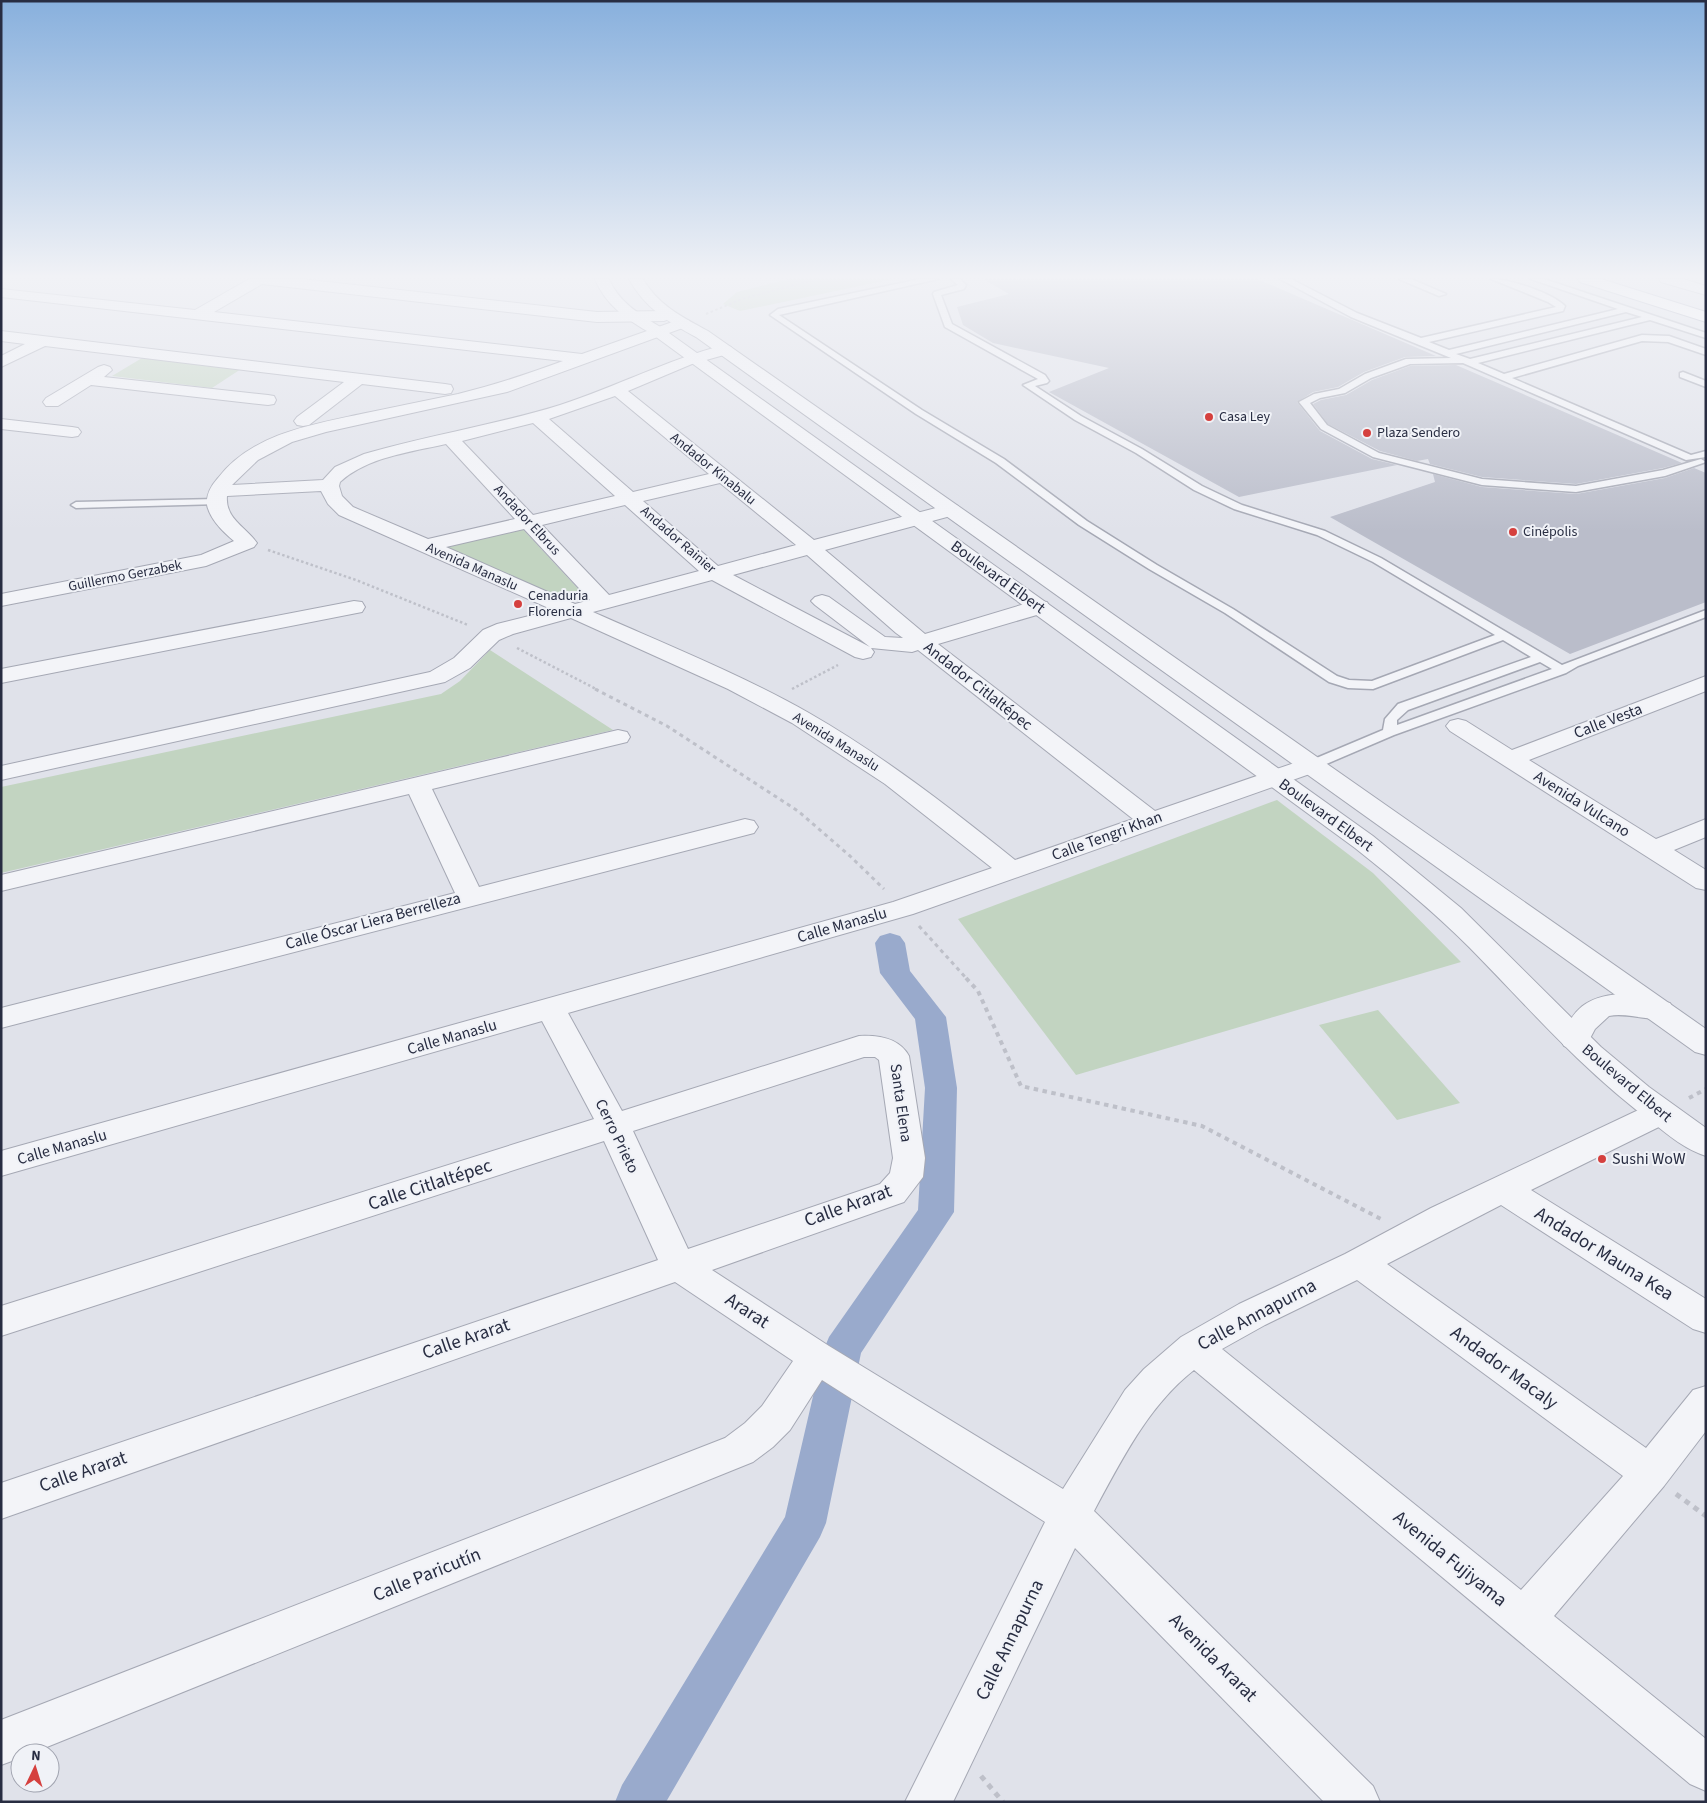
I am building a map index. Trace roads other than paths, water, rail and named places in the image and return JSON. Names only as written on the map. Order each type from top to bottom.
[{"type":"street","points":[[52,402],[116,363]]},
{"type":"street","points":[[225,363],[445,389]]},
{"type":"street","points":[[217,497],[228,478],[256,454],[291,436],[310,430],[487,391],[572,363]]},
{"type":"street","points":[[217,497],[329,485],[333,478],[351,465],[383,454],[536,416],[617,390],[682,363]]},
{"type":"street","name":"Boulevard Elbert","points":[[702,363],[1364,842],[1422,888],[1464,925],[1575,1039],[1660,1113],[1706,1144]]},
{"type":"street","name":"Boulevard Elbert","points":[[744,363],[1706,1044]]},
{"type":"street","points":[[208,393],[248,366]]},
{"type":"street","points":[[303,421],[358,379]]},
{"type":"street","points":[[88,380],[268,400]]},
{"type":"street","name":"Andador Kinabalu","points":[[617,390],[810,547]]},
{"type":"street","name":"Andador Rainier","points":[[536,416],[714,573],[863,652]]},
{"type":"street","points":[[1,424],[72,432]]},
{"type":"street","name":"Andador Elbrus","points":[[450,438],[604,602]]},
{"type":"street","points":[[425,546],[722,477]]},
{"type":"street","name":"Avenida Manaslu","points":[[329,485],[331,494],[337,504],[346,511],[573,611],[769,701],[856,753],[895,780],[940,812],[1011,870]]},
{"type":"street","name":"Guillermo Gerzabek","points":[[1,600],[206,560],[246,543],[223,520],[217,497]]},
{"type":"street","points":[[1,773],[437,677],[462,663],[491,635],[505,629],[951,510]]},
{"type":"street","name":"Andador Citlaltépec","points":[[810,547],[922,642],[1150,820]]},
{"type":"street","points":[[822,601],[879,643],[912,645],[1039,607]]},
{"type":"street","points":[[1,676],[354,607]]},
{"type":"street","name":"Calle Vesta","points":[[1510,759],[1706,683]]},
{"type":"street","name":"Avenida Vulcano","points":[[1458,726],[1706,882]]},
{"type":"street","points":[[1,883],[618,737]]},
{"type":"street","name":"Calle Tengri Khan","points":[[903,908],[1150,820],[1312,765]]},
{"type":"street","points":[[417,784],[470,896]]},
{"type":"street","name":"Calle Óscar Liera Berrelleza","points":[[1,1018],[746,826]]},
{"type":"street","points":[[1654,850],[1706,827]]},
{"type":"street","name":"Calle Manaslu","points":[[1,1164],[903,908]]},
{"type":"street","points":[[1575,1039],[1582,1021],[1595,1009],[1623,1005],[1659,1010]]},
{"type":"street","name":"Cerro Prieto","points":[[551,1009],[614,1126],[678,1266]]},
{"type":"street","name":"Santa Elena","points":[[859,1047],[874,1046],[888,1049],[894,1056],[909,1158]]},
{"type":"street","name":"Calle Citlaltépec","points":[[1,1321],[859,1047]]},
{"type":"street","name":"Calle Annapurna","points":[[928,1802],[958,1748],[1070,1515],[1134,1410],[1157,1380],[1194,1348],[1249,1316],[1359,1263],[1410,1234],[1660,1113]]},
{"type":"street","name":"Calle Ararat","points":[[1,1501],[892,1193],[906,1178],[909,1158]]},
{"type":"street","name":"Andador Mauna Kea","points":[[1503,1189],[1706,1318]]},
{"type":"street","name":"Andador Macaly","points":[[1359,1263],[1650,1473]]},
{"type":"street","name":"Ararat","points":[[678,1266],[816,1357],[1070,1515]]},
{"type":"street","name":"Avenida Fujiyama","points":[[1194,1348],[1706,1768]]},
{"type":"street","name":"Calle Paricutín","points":[[1,1743],[739,1450],[759,1435],[776,1418],[816,1357]]},
{"type":"street","points":[[1524,1620],[1650,1473],[1706,1402]]},
{"type":"street","name":"Avenida Ararat","points":[[1070,1515],[1357,1802]]},
{"type":"lane","points":[[849,363],[919,412],[1000,461],[1105,537],[1229,611],[1333,679],[1348,684],[1372,685],[1503,636]]},
{"type":"lane","points":[[1017,363],[1042,377],[1044,381],[1028,386],[1198,488],[1238,507],[1321,533],[1368,556],[1429,590],[1562,670]]},
{"type":"lane","points":[[1403,363],[1368,376],[1342,391],[1316,396],[1304,402],[1324,427],[1376,455],[1482,482],[1576,489],[1665,473],[1704,460]]},
{"type":"lane","points":[[1473,363],[1690,458],[1704,460]]},
{"type":"lane","points":[[1504,377],[1553,363]]},
{"type":"lane","points":[[1683,375],[1706,384]]},
{"type":"lane","points":[[76,505],[217,497]]},
{"type":"lane","points":[[1312,765],[1388,732],[1562,670],[1574,663],[1706,612]]},
{"type":"lane","points":[[1388,732],[1391,719],[1403,707],[1540,658],[1574,663]]},
{"type":"waterway","points":[[639,1802],[805,1523],[843,1349],[936,1212],[941,1088],[930,1017],[895,973],[890,943]]},
{"type":"place","name":"Casa Ley","points":[[1209,417]]},
{"type":"place","name":"Plaza Sendero","points":[[1367,433]]},
{"type":"place","name":"Cinépolis","points":[[1513,532]]},
{"type":"place","name":"Cenaduria Florencia","points":[[518,604]]},
{"type":"place","name":"Sushi WoW","points":[[1602,1159]]}]
